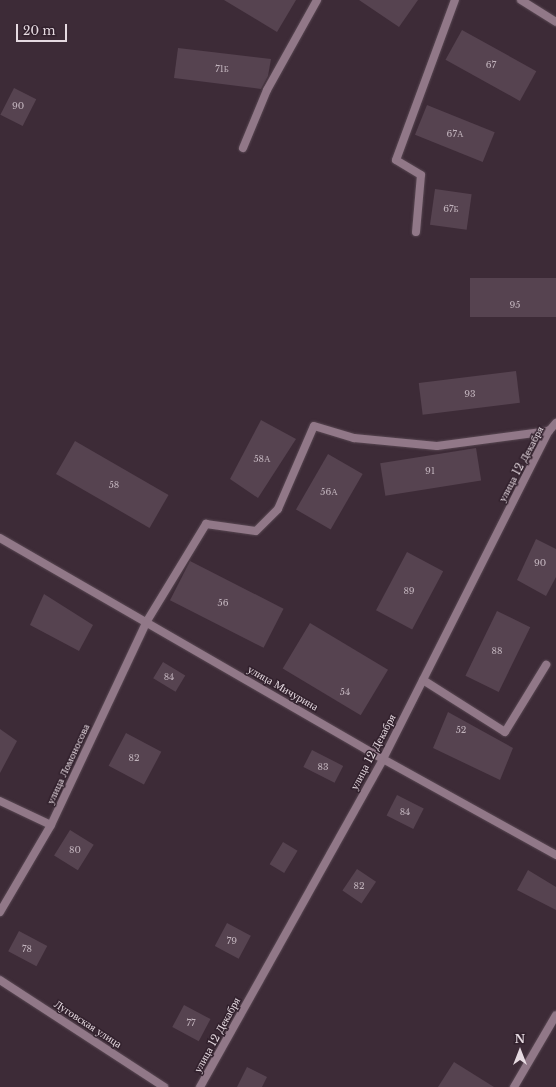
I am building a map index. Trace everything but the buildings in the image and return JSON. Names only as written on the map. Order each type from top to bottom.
[{"type":"street","points":[[243,148],[267,90],[317,0]]},
{"type":"street","points":[[416,232],[421,175],[396,160],[455,0]]},
{"type":"street","points":[[521,0],[556,22]]},
{"type":"street","name":"улица 12 Декабря","points":[[200,1087],[383,759],[556,423]]},
{"type":"street","name":"улица Ломоносова","points":[[0,912],[52,825],[148,621],[206,524],[256,531],[278,509],[314,426],[354,438],[437,446],[552,432]]},
{"type":"street","name":"улица Мичурина","points":[[0,538],[148,621],[383,759],[556,855]]},
{"type":"street","points":[[423,680],[505,732],[546,665]]},
{"type":"street","points":[[0,801],[52,825]]},
{"type":"street","name":"Луговская улица","points":[[0,980],[164,1087]]},
{"type":"street","points":[[514,1087],[556,1015]]}]
